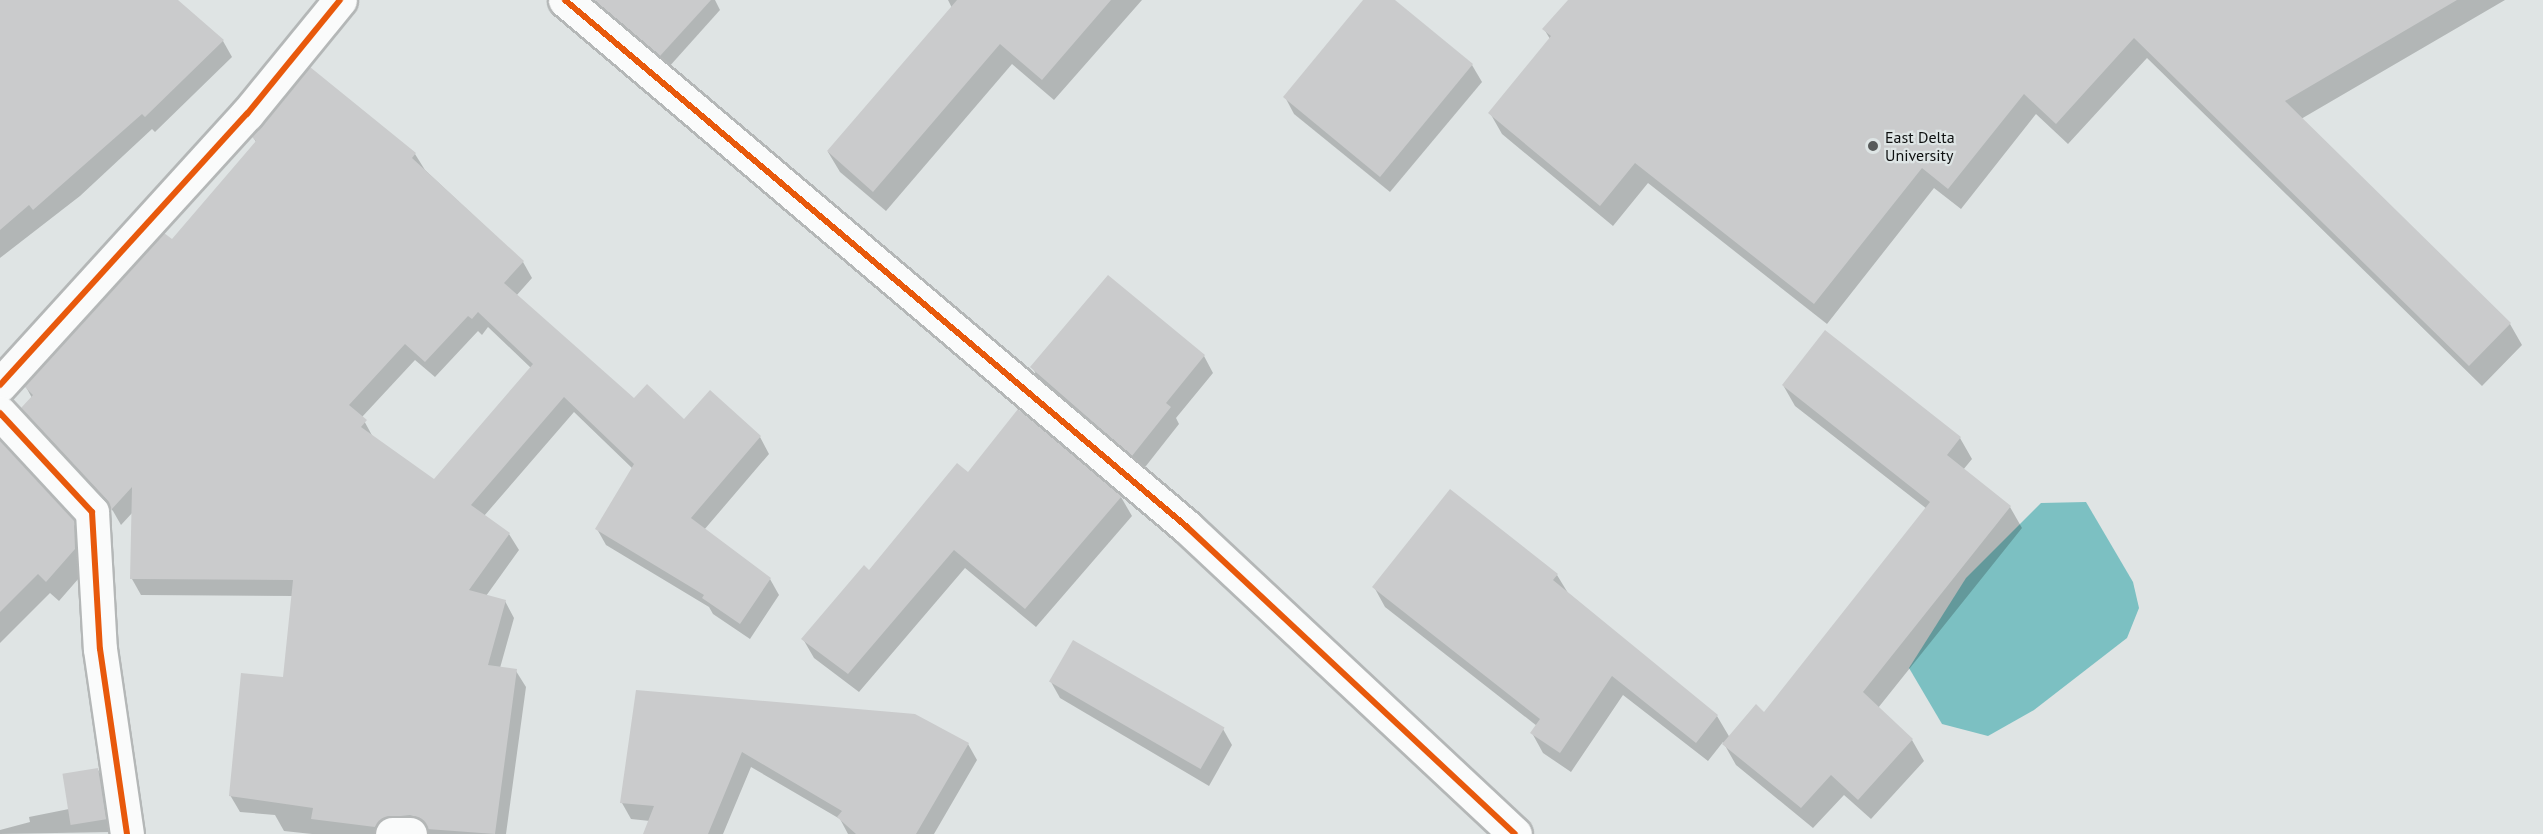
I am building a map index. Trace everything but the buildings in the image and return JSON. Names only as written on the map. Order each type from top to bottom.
[{"type":"street","points":[[0,385],[247,114],[340,0]]},
{"type":"street","points":[[565,0],[1187,527],[1515,834]]},
{"type":"street","points":[[0,413],[92,512],[100,649],[127,834]]},
{"type":"street","points":[[392,834],[410,834]]},
{"type":"water","points":[[2086,502],[2133,582],[2139,608],[2127,638],[2034,710],[1988,736],[1942,724],[1909,668],[1966,578],[2041,503]]},
{"type":"cycle path","points":[[0,385],[247,114],[340,0]]},
{"type":"cycle path","points":[[565,0],[1187,527],[1515,834]]},
{"type":"cycle path","points":[[0,413],[92,512],[100,649],[127,834]]},
{"type":"place","name":"East Delta University","points":[[1873,146]]}]
